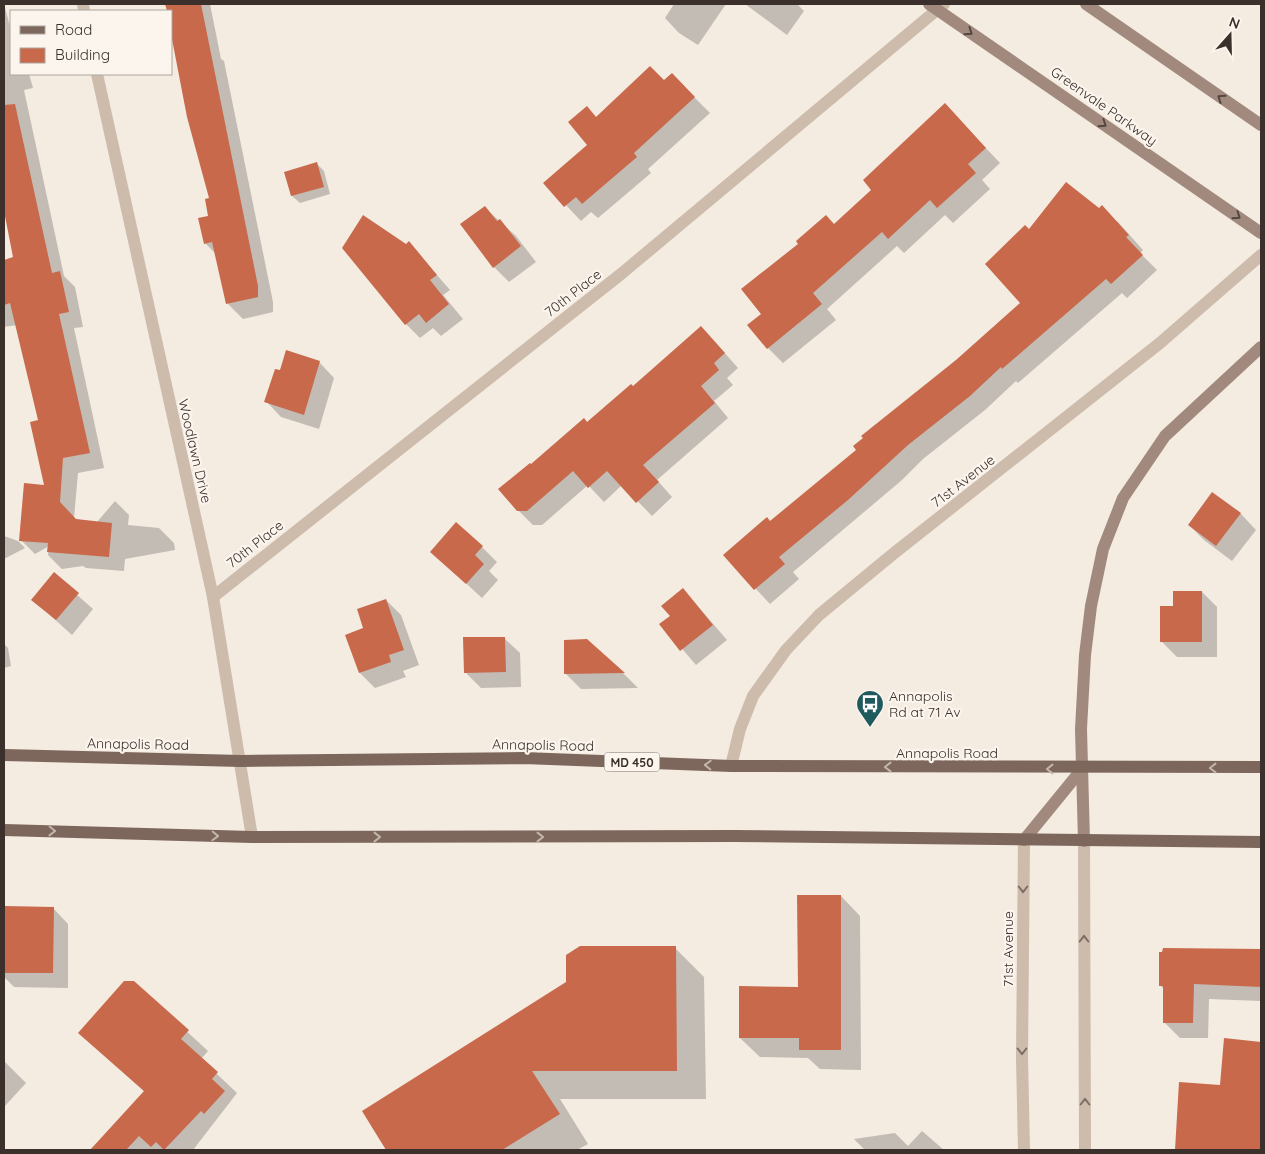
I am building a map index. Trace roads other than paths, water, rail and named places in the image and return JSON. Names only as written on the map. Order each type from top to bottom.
[{"type":"main road","name":"Annapolis Road","points":[[4,755],[241,761],[524,758],[731,766],[1082,769],[1261,767]]},
{"type":"main road","points":[[4,830],[252,837],[745,836],[1261,842]]},
{"type":"street","points":[[1086,4],[1261,125]]},
{"type":"street","name":"Greenvale Parkway","points":[[937,6],[1261,233]]},
{"type":"street","name":"70th Place","points":[[212,597],[621,274],[937,6]]},
{"type":"street","name":"Woodlawn Drive","points":[[97,75],[212,597],[241,761],[252,837]]},
{"type":"street","name":"71st Avenue","points":[[731,766],[740,729],[753,696],[786,650],[819,615],[893,554],[1160,343],[1261,256]]},
{"type":"street","points":[[1085,1150],[1082,769],[1084,655],[1091,606],[1103,549],[1123,498],[1165,436],[1261,347]]},
{"type":"street","points":[[1024,840],[1082,769]]},
{"type":"street","name":"71st Avenue","points":[[1024,840],[1022,1058],[1024,1150]]},
{"type":"place","name":"Annapolis Rd at 71 Av","points":[[870,728]]}]
